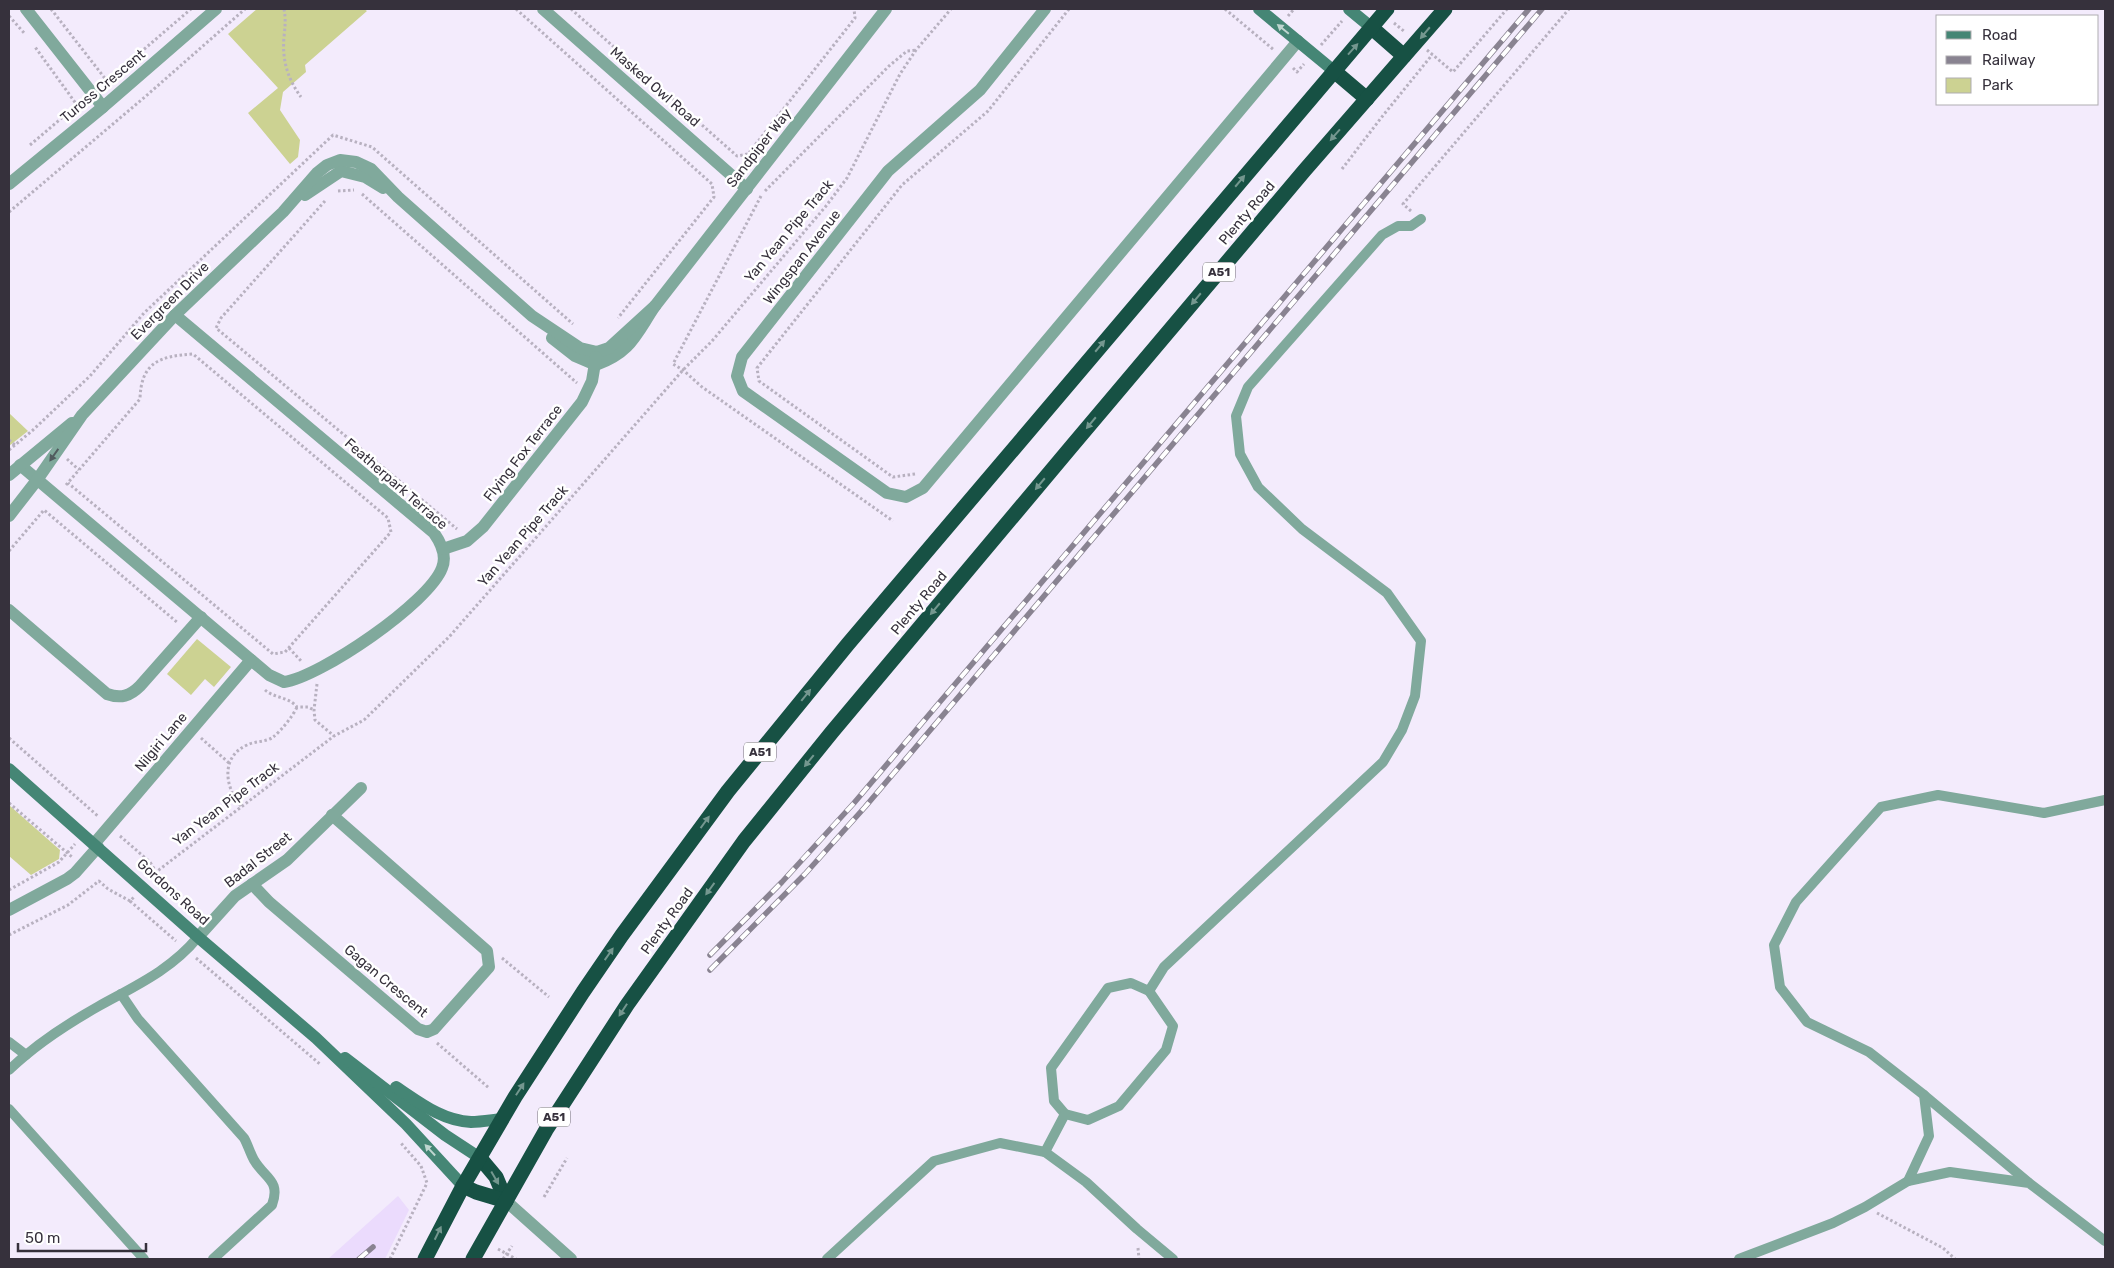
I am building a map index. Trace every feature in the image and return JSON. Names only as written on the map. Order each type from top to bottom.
[{"type":"highway","name":"Plenty Road","points":[[425,1259],[463,1186],[502,1119],[600,967],[728,791],[848,644],[1387,9]]},
{"type":"highway","name":"Plenty Road","points":[[473,1259],[546,1130],[627,1005],[744,841],[956,584],[1304,171],[1445,9]]},
{"type":"highway","points":[[1372,28],[1404,56]]},
{"type":"highway","points":[[1334,71],[1367,99]]},
{"type":"highway","points":[[480,1158],[496,1177],[506,1201]]},
{"type":"highway","name":"Gordons Road","points":[[463,1186],[506,1201]]},
{"type":"street","points":[[26,9],[102,107]]},
{"type":"street","name":"Tuross Crescent","points":[[9,184],[216,9]]},
{"type":"street","name":"Masked Owl Road","points":[[542,9],[747,188]]},
{"type":"street","name":"Sandpiper Way","points":[[596,365],[612,359],[628,347],[655,306],[886,9]]},
{"type":"street","name":"Wingspan Avenue","points":[[1045,9],[980,90],[888,171],[742,357],[737,376],[743,391],[887,493],[906,497],[923,488],[1284,58]]},
{"type":"street","points":[[1259,9],[1334,71]]},
{"type":"street","points":[[1350,10],[1372,28]]},
{"type":"street","points":[[1284,58],[1298,41]]},
{"type":"street","name":"Evergreen Drive","points":[[9,475],[82,415],[175,315],[283,212],[341,166],[365,177],[398,197],[532,316]]},
{"type":"street","name":"Sandpiper Way","points":[[597,352],[609,348],[620,340],[655,306]]},
{"type":"street","name":"Featherpark Terrace","points":[[20,465],[250,660],[269,675],[284,682],[310,673],[377,632],[417,600],[443,568],[443,549],[434,533],[175,315]]},
{"type":"street","points":[[532,316],[580,348],[597,352]]},
{"type":"street","points":[[532,316],[558,344],[575,356],[596,365]]},
{"type":"street","name":"Flying Fox Terrace","points":[[443,549],[467,541],[483,527],[582,402],[596,365],[597,352]]},
{"type":"street","name":"Evergreen Drive","points":[[9,516],[37,480],[82,415]]},
{"type":"street","points":[[9,610],[107,694],[114,697],[129,695],[136,690],[201,618]]},
{"type":"street","name":"Nilgiri Lane","points":[[9,910],[57,886],[82,866],[96,845],[250,660]]},
{"type":"street","name":"Gordons Road","points":[[9,769],[198,937],[316,1038],[406,1124],[463,1186]]},
{"type":"street","name":"Badal Street","points":[[198,937],[235,896],[287,860],[360,788]]},
{"type":"street","points":[[332,816],[487,951],[489,959]]},
{"type":"street","name":"Gagan Crescent","points":[[252,884],[269,902],[418,1030],[427,1032],[434,1030],[489,967],[489,959]]},
{"type":"street","name":"Gordons Road","points":[[316,1038],[445,1135],[480,1158]]},
{"type":"street","points":[[334,1050],[443,1116],[470,1122],[502,1119]]},
{"type":"street","name":"Gordons Road","points":[[506,1201],[571,1259]]},
{"type":"lane","points":[[1149,991],[1164,968],[1383,762],[1402,730],[1415,696],[1421,641],[1387,593],[1302,529],[1258,487],[1240,454],[1236,416],[1248,387],[1382,235],[1398,226],[1411,226],[1421,219]]},
{"type":"lane","points":[[2105,800],[2044,813],[1938,795],[1880,807],[1796,902],[1774,945],[1780,987],[1807,1022],[1869,1052],[1924,1095],[2029,1183],[2105,1241]]},
{"type":"lane","points":[[9,1070],[26,1055],[98,1007],[153,977],[187,950],[198,937]]},
{"type":"lane","points":[[1131,984],[1149,991],[1173,1026],[1166,1050],[1119,1106],[1088,1120],[1065,1114],[1054,1101],[1051,1068],[1108,988],[1131,984]]},
{"type":"lane","points":[[122,994],[138,1019],[244,1138],[255,1162],[274,1185],[276,1195],[272,1206],[213,1259]]},
{"type":"lane","points":[[9,1042],[26,1055]]},
{"type":"lane","points":[[1908,1181],[1929,1136],[1924,1095]]},
{"type":"lane","points":[[9,1109],[144,1259]]},
{"type":"lane","points":[[1045,1152],[1065,1114]]},
{"type":"lane","points":[[830,1258],[934,1161],[1000,1143],[1045,1152],[1086,1182],[1137,1230],[1172,1259]]},
{"type":"lane","points":[[1739,1259],[1834,1223],[1908,1181],[1950,1172],[2029,1183]]},
{"type":"path","points":[[51,9],[107,81],[191,9]]},
{"type":"path","points":[[9,206],[10,211],[245,9]]},
{"type":"path","points":[[284,9],[286,18],[283,56],[288,75],[301,97]]},
{"type":"path","points":[[571,9],[737,156],[748,154],[855,18],[854,9]]},
{"type":"path","name":"Yan Yean Pipe Track","points":[[130,901],[142,886],[160,869],[241,806],[334,736],[364,720],[449,637],[683,370],[712,341],[832,199],[847,178],[867,141],[886,98],[916,50],[951,9]]},
{"type":"path","points":[[922,467],[915,475],[894,477],[759,381],[757,368],[902,184],[988,111],[1068,9]]},
{"type":"path","points":[[1225,9],[1284,58],[1297,72],[1350,10]]},
{"type":"path","points":[[1342,170],[1432,55],[1453,72],[1507,9]]},
{"type":"path","points":[[1421,219],[1403,204],[1569,9]]},
{"type":"path","points":[[9,16],[29,39]]},
{"type":"path","points":[[24,151],[77,106],[34,46]]},
{"type":"path","points":[[1266,56],[1272,48]]},
{"type":"path","points":[[893,521],[702,387],[683,370],[673,364],[763,193],[889,66],[907,51],[916,50]]},
{"type":"path","points":[[467,541],[461,532],[216,328],[221,318],[321,205],[337,191],[357,190],[576,382],[588,388]]},
{"type":"path","points":[[9,552],[44,510],[140,399],[140,383],[148,368],[162,358],[193,354],[388,518],[391,532],[285,652],[272,654],[68,483]]},
{"type":"path","points":[[9,440],[15,445]]},
{"type":"path","points":[[44,510],[188,632]]},
{"type":"path","points":[[310,673],[318,685],[314,710],[315,720],[334,736]]},
{"type":"path","points":[[241,806],[228,785],[229,763],[233,757],[247,745],[272,738],[297,707],[308,707],[314,710]]},
{"type":"path","points":[[191,730],[229,763]]},
{"type":"path","points":[[9,738],[68,791]]},
{"type":"path","points":[[9,803],[98,881],[130,901],[322,1066]]},
{"type":"path","points":[[9,890],[59,862],[83,834]]},
{"type":"path","points":[[9,935],[68,905],[98,881]]},
{"type":"path","points":[[489,959],[504,958],[549,997]]},
{"type":"path","points":[[427,1032],[489,1088]]},
{"type":"path","points":[[390,1259],[427,1183],[421,1166],[398,1140]]},
{"type":"path","points":[[544,1197],[567,1158]]},
{"type":"path","points":[[1865,1207],[1943,1248],[1955,1259]]},
{"type":"path","points":[[504,1259],[512,1246]]},
{"type":"path","points":[[498,1249],[516,1259]]},
{"type":"shaded area","points":[[398,1196],[409,1210],[385,1259],[328,1259]]},
{"type":"green space","points":[[257,9],[364,9],[367,11],[305,65],[306,72],[283,92],[280,110],[300,140],[298,157],[290,164],[248,113],[278,88],[228,34]]},
{"type":"green space","points":[[9,413],[28,431],[9,446]]},
{"type":"green space","points":[[197,639],[231,667],[214,687],[205,679],[191,695],[167,674]]},
{"type":"green space","points":[[9,805],[60,850],[59,859],[31,875],[9,856]]},
{"type":"railway","points":[[710,955],[782,882],[854,803],[1529,9]]},
{"type":"railway","points":[[710,970],[805,874],[865,807],[1542,9]]},
{"type":"railway","points":[[359,1259],[373,1247]]}]
